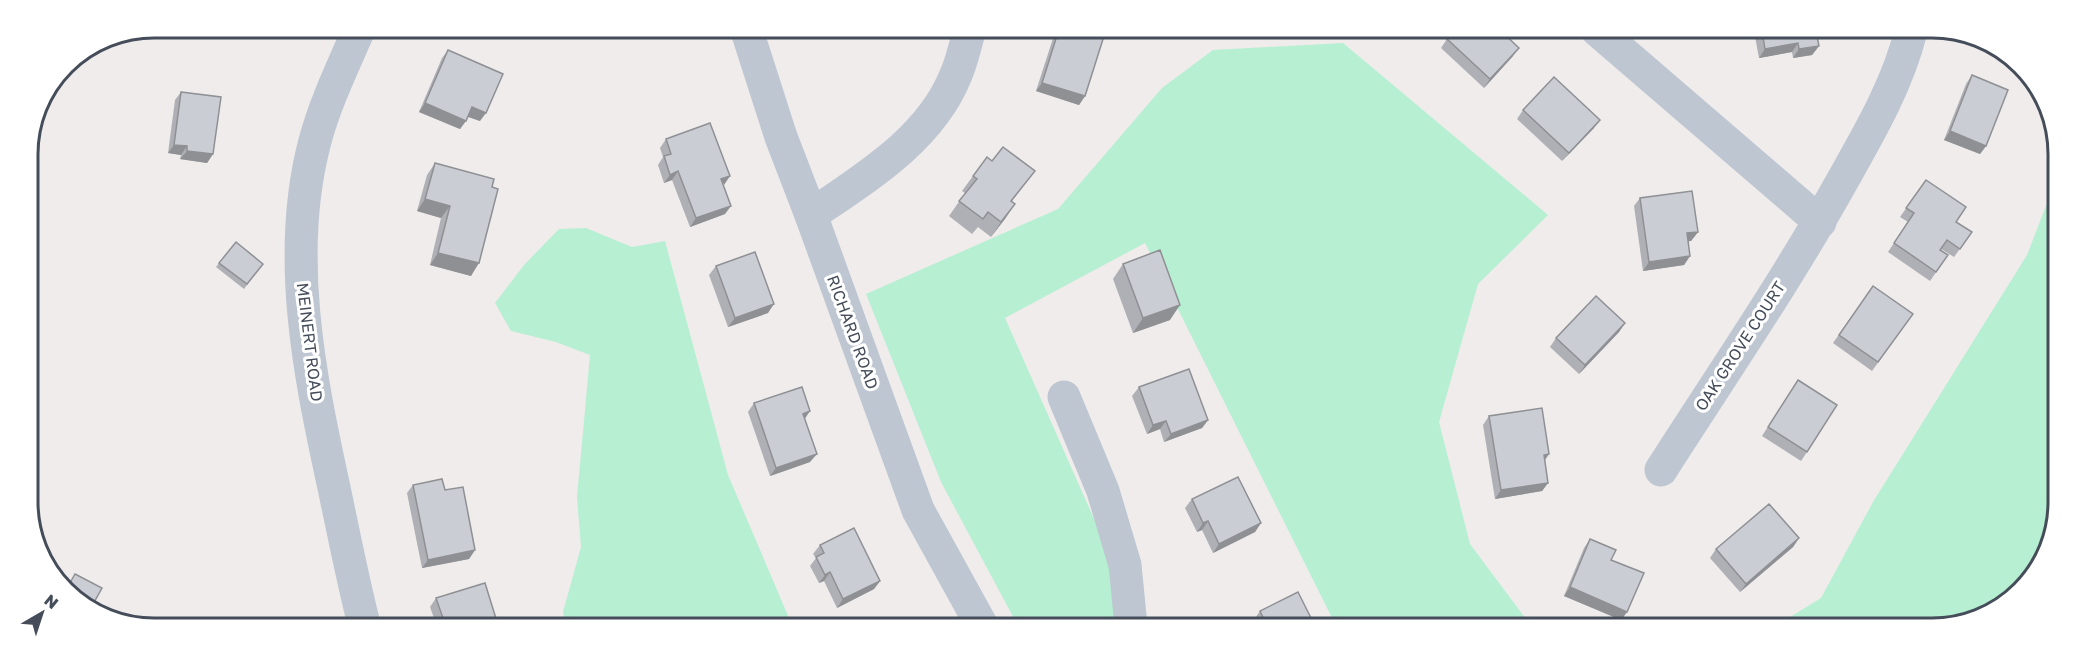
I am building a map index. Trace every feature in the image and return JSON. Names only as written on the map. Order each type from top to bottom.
[{"type":"street","name":"MEINERT ROAD","points":[[356,38],[315,141],[303,210],[301,266],[303,313],[323,439],[363,618]]},
{"type":"street","name":"RICHARD ROAD","points":[[749,38],[781,137],[812,215],[918,510],[977,618]]},
{"type":"street","points":[[812,215],[873,172],[913,138],[935,111],[955,78],[967,38]]},
{"type":"street","points":[[1606,38],[1820,222]]},
{"type":"street","name":"OAK GROVE COURT","points":[[1661,470],[1820,222],[1881,111],[1909,38]]},
{"type":"street","points":[[1064,397],[1103,491],[1125,565],[1130,617]]},
{"type":"green space","points":[[1343,43],[1548,215],[1478,284],[1439,422],[1470,544],[1525,617],[1332,617],[1145,243],[1005,318],[1114,564],[1115,617],[1013,618],[941,482],[866,294],[1058,209],[1162,88],[1213,50]]},
{"type":"green space","points":[[2048,201],[2048,517],[2045,532],[2033,560],[2020,578],[2003,594],[1963,614],[1940,617],[1790,617],[1821,598],[1873,502],[2027,255]]},
{"type":"green space","points":[[586,228],[632,247],[665,241],[728,475],[789,618],[564,618],[563,612],[581,547],[577,497],[590,355],[556,342],[511,331],[495,303],[524,265],[559,229]]},
{"type":"building","points":[[1056,38],[1103,38],[1085,96],[1042,83]]},
{"type":"building","points":[[1508,38],[1519,48],[1490,79],[1447,39]]},
{"type":"building","points":[[1763,38],[1817,38],[1819,46],[1799,49],[1798,43],[1765,49]]},
{"type":"building","points":[[448,50],[503,74],[486,113],[472,107],[466,121],[425,103]]},
{"type":"building","points":[[1972,75],[2008,90],[1986,146],[1950,131]]},
{"type":"building","points":[[1554,77],[1600,120],[1569,153],[1523,110]]},
{"type":"building","points":[[181,92],[221,97],[213,154],[187,151],[187,146],[174,145]]},
{"type":"building","points":[[710,123],[730,176],[721,179],[731,206],[696,218],[678,171],[670,175],[664,156],[671,154],[666,139]]},
{"type":"building","points":[[1003,147],[1035,171],[1011,201],[1015,204],[1001,222],[988,212],[983,219],[959,201],[977,179],[973,176],[987,157],[992,161]]},
{"type":"building","points":[[435,163],[494,179],[492,187],[498,189],[479,263],[438,253],[450,206],[425,199]]},
{"type":"building","points":[[1926,180],[1966,207],[1956,222],[1972,232],[1960,249],[1947,240],[1940,250],[1948,255],[1936,272],[1894,243],[1914,213],[1906,208]]},
{"type":"building","points":[[1692,191],[1698,232],[1687,233],[1690,256],[1649,262],[1640,198]]},
{"type":"building","points":[[236,242],[263,264],[247,284],[219,263]]},
{"type":"building","points":[[1160,250],[1180,305],[1143,318],[1123,264]]},
{"type":"building","points":[[755,252],[774,304],[735,318],[716,266]]},
{"type":"building","points":[[1873,286],[1913,314],[1878,362],[1839,335]]},
{"type":"building","points":[[1596,296],[1625,323],[1585,365],[1556,338]]},
{"type":"building","points":[[1189,369],[1208,420],[1171,434],[1166,421],[1153,425],[1139,387]]},
{"type":"building","points":[[1798,380],[1837,405],[1807,452],[1768,427]]},
{"type":"building","points":[[802,387],[810,411],[803,414],[817,454],[776,468],[754,403]]},
{"type":"building","points":[[1542,408],[1549,454],[1544,455],[1548,483],[1501,490],[1489,416]]},
{"type":"building","points":[[1238,477],[1261,523],[1219,544],[1208,521],[1203,523],[1192,499]]},
{"type":"building","points":[[442,479],[445,490],[463,487],[475,550],[428,560],[413,485]]},
{"type":"building","points":[[1769,504],[1799,538],[1746,584],[1716,549]]},
{"type":"building","points":[[854,528],[880,581],[843,599],[830,572],[825,575],[816,557],[824,553],[820,545]]},
{"type":"building","points":[[1590,539],[1616,550],[1611,560],[1644,573],[1627,612],[1570,587]]},
{"type":"building","points":[[75,574],[102,588],[94,602],[70,583]]},
{"type":"building","points":[[485,583],[496,618],[443,618],[436,598]]},
{"type":"building","points":[[1298,592],[1311,617],[1263,617],[1260,611]]}]
